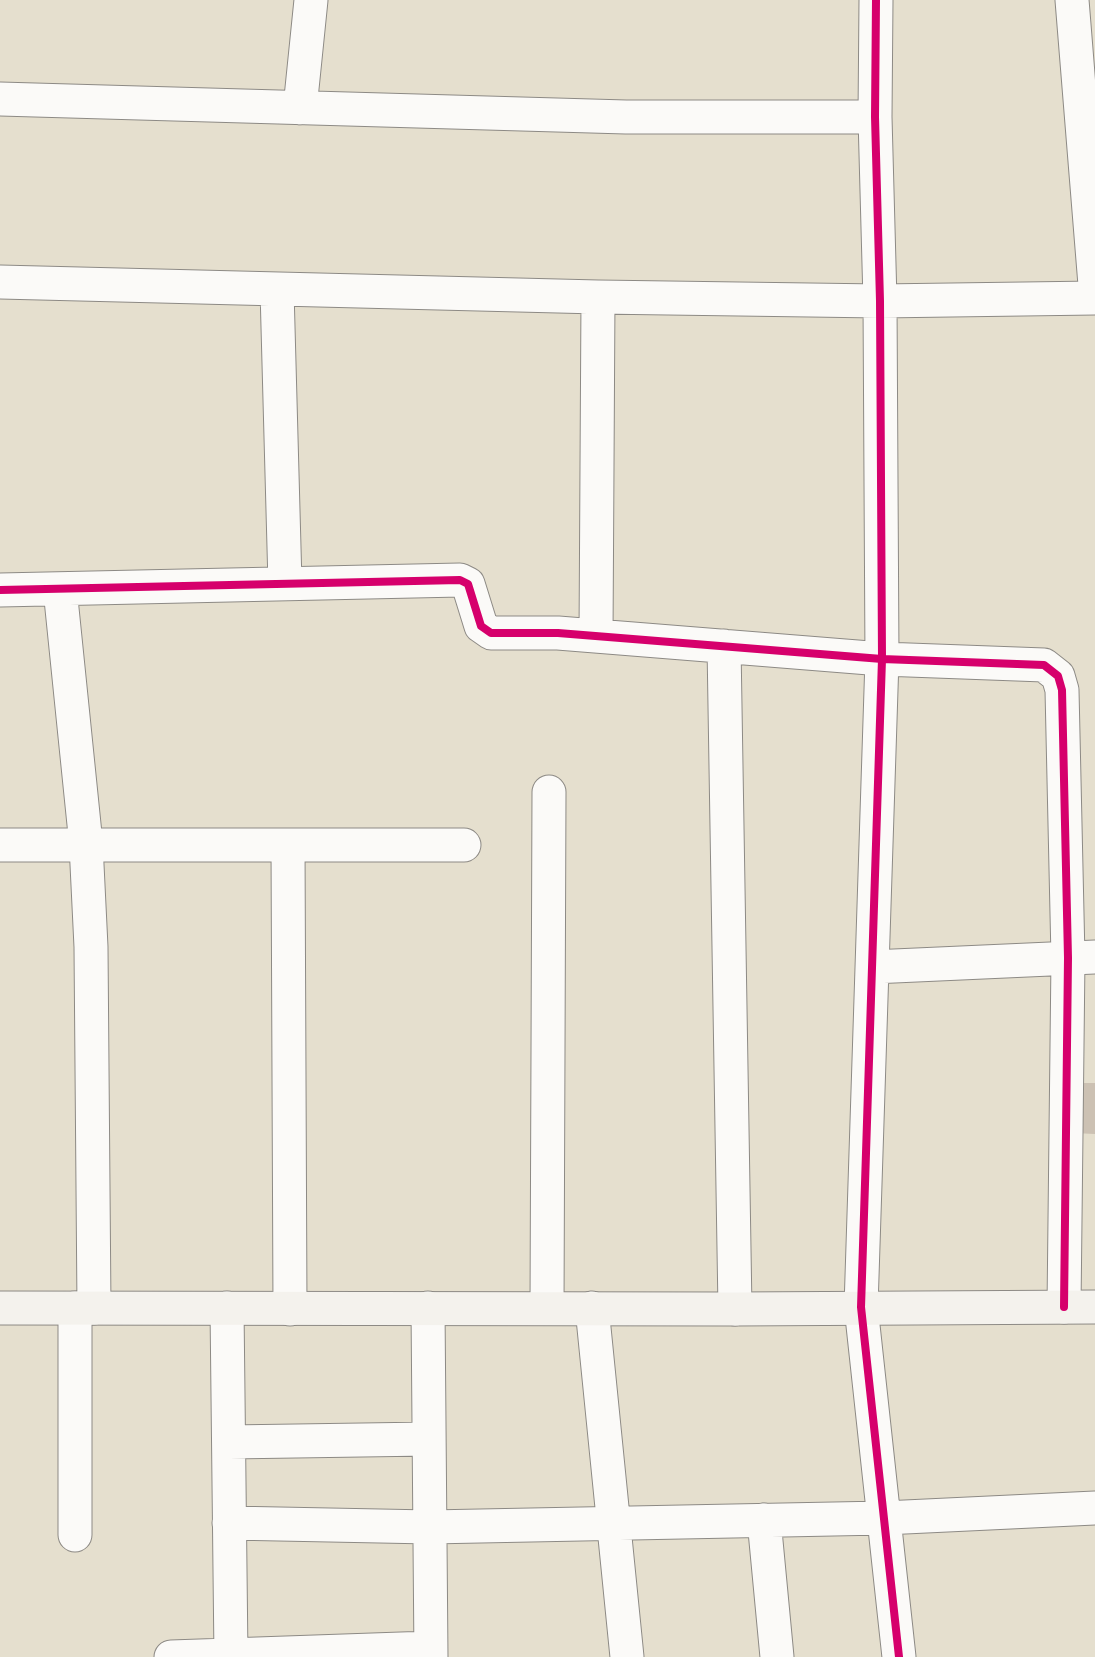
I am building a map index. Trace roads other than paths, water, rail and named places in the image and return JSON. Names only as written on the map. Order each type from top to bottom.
[{"type":"street","points":[[300,108],[311,0]]},
{"type":"street","points":[[876,0],[875,117],[880,301],[882,659],[861,1307],[898,1657]]},
{"type":"street","points":[[1072,0],[1095,285]]},
{"type":"street","points":[[0,99],[626,117],[875,117]]},
{"type":"street","points":[[0,282],[598,297],[880,301],[1095,298]]},
{"type":"street","points":[[277,290],[285,584]]},
{"type":"street","points":[[596,636],[598,297]]},
{"type":"street","points":[[0,591],[460,580],[468,584],[481,626],[491,633],[558,633],[882,659],[1044,665],[1058,676],[1062,690],[1082,958],[1080,1307],[0,1308]]},
{"type":"street","points":[[60,589],[86,844],[91,947],[84,1308],[75,1535]]},
{"type":"street","points":[[724,646],[735,1309]]},
{"type":"street","points":[[547,1308],[549,792]]},
{"type":"street","points":[[0,845],[464,845]]},
{"type":"street","points":[[288,845],[291,1309]]},
{"type":"street","points":[[872,967],[1082,958]]},
{"type":"street","points":[[227,1308],[231,1656]]},
{"type":"street","points":[[171,1657],[431,1653],[428,1308]]},
{"type":"street","points":[[592,1308],[627,1657]]},
{"type":"street","points":[[229,1442],[429,1439]]},
{"type":"street","points":[[229,1523],[430,1527],[884,1518],[1095,1508]]},
{"type":"street","points":[[764,1520],[777,1657]]}]
